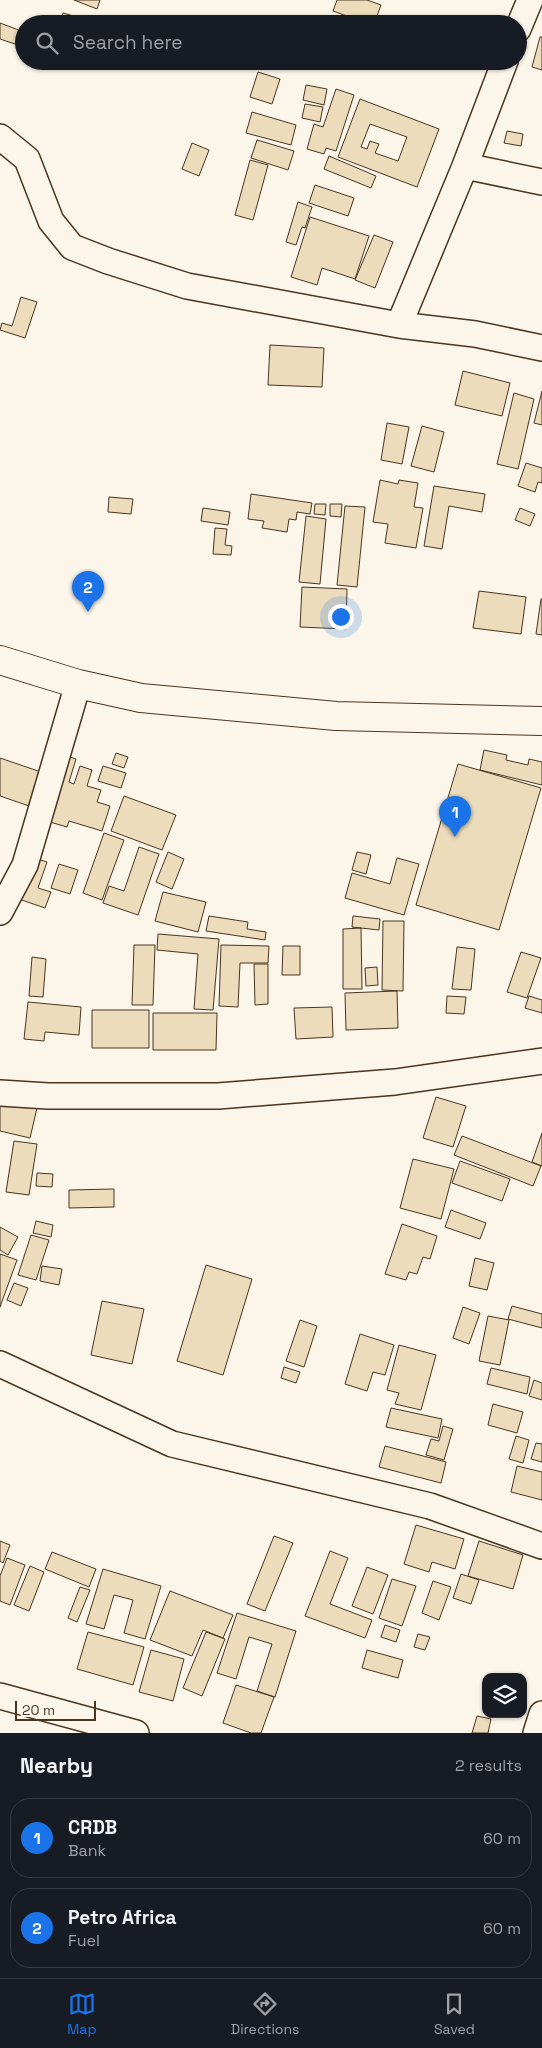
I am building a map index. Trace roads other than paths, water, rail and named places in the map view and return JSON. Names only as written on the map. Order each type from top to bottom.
[{"type":"highway","points":[[0,660],[78,684],[141,698],[336,716],[542,721]]},
{"type":"street","points":[[524,15],[530,0]]},
{"type":"street","points":[[399,325],[465,166],[502,70]]},
{"type":"street","points":[[0,137],[27,159],[51,221],[72,247],[108,261],[187,286],[399,325],[475,334],[542,348]]},
{"type":"street","points":[[465,166],[542,182]]},
{"type":"street","points":[[0,912],[26,865],[78,684]]},
{"type":"street","points":[[0,1093],[48,1096],[218,1096],[395,1082],[542,1061]]},
{"type":"street","points":[[0,1364],[172,1444],[430,1506],[542,1546]]},
{"type":"street","points":[[0,1696],[136,1733]]},
{"type":"street","points":[[536,1733],[542,1714]]},
{"type":"place","name":"Petro Africa","points":[[88,612]]},
{"type":"place","name":"CRDB","points":[[455,837]]}]
